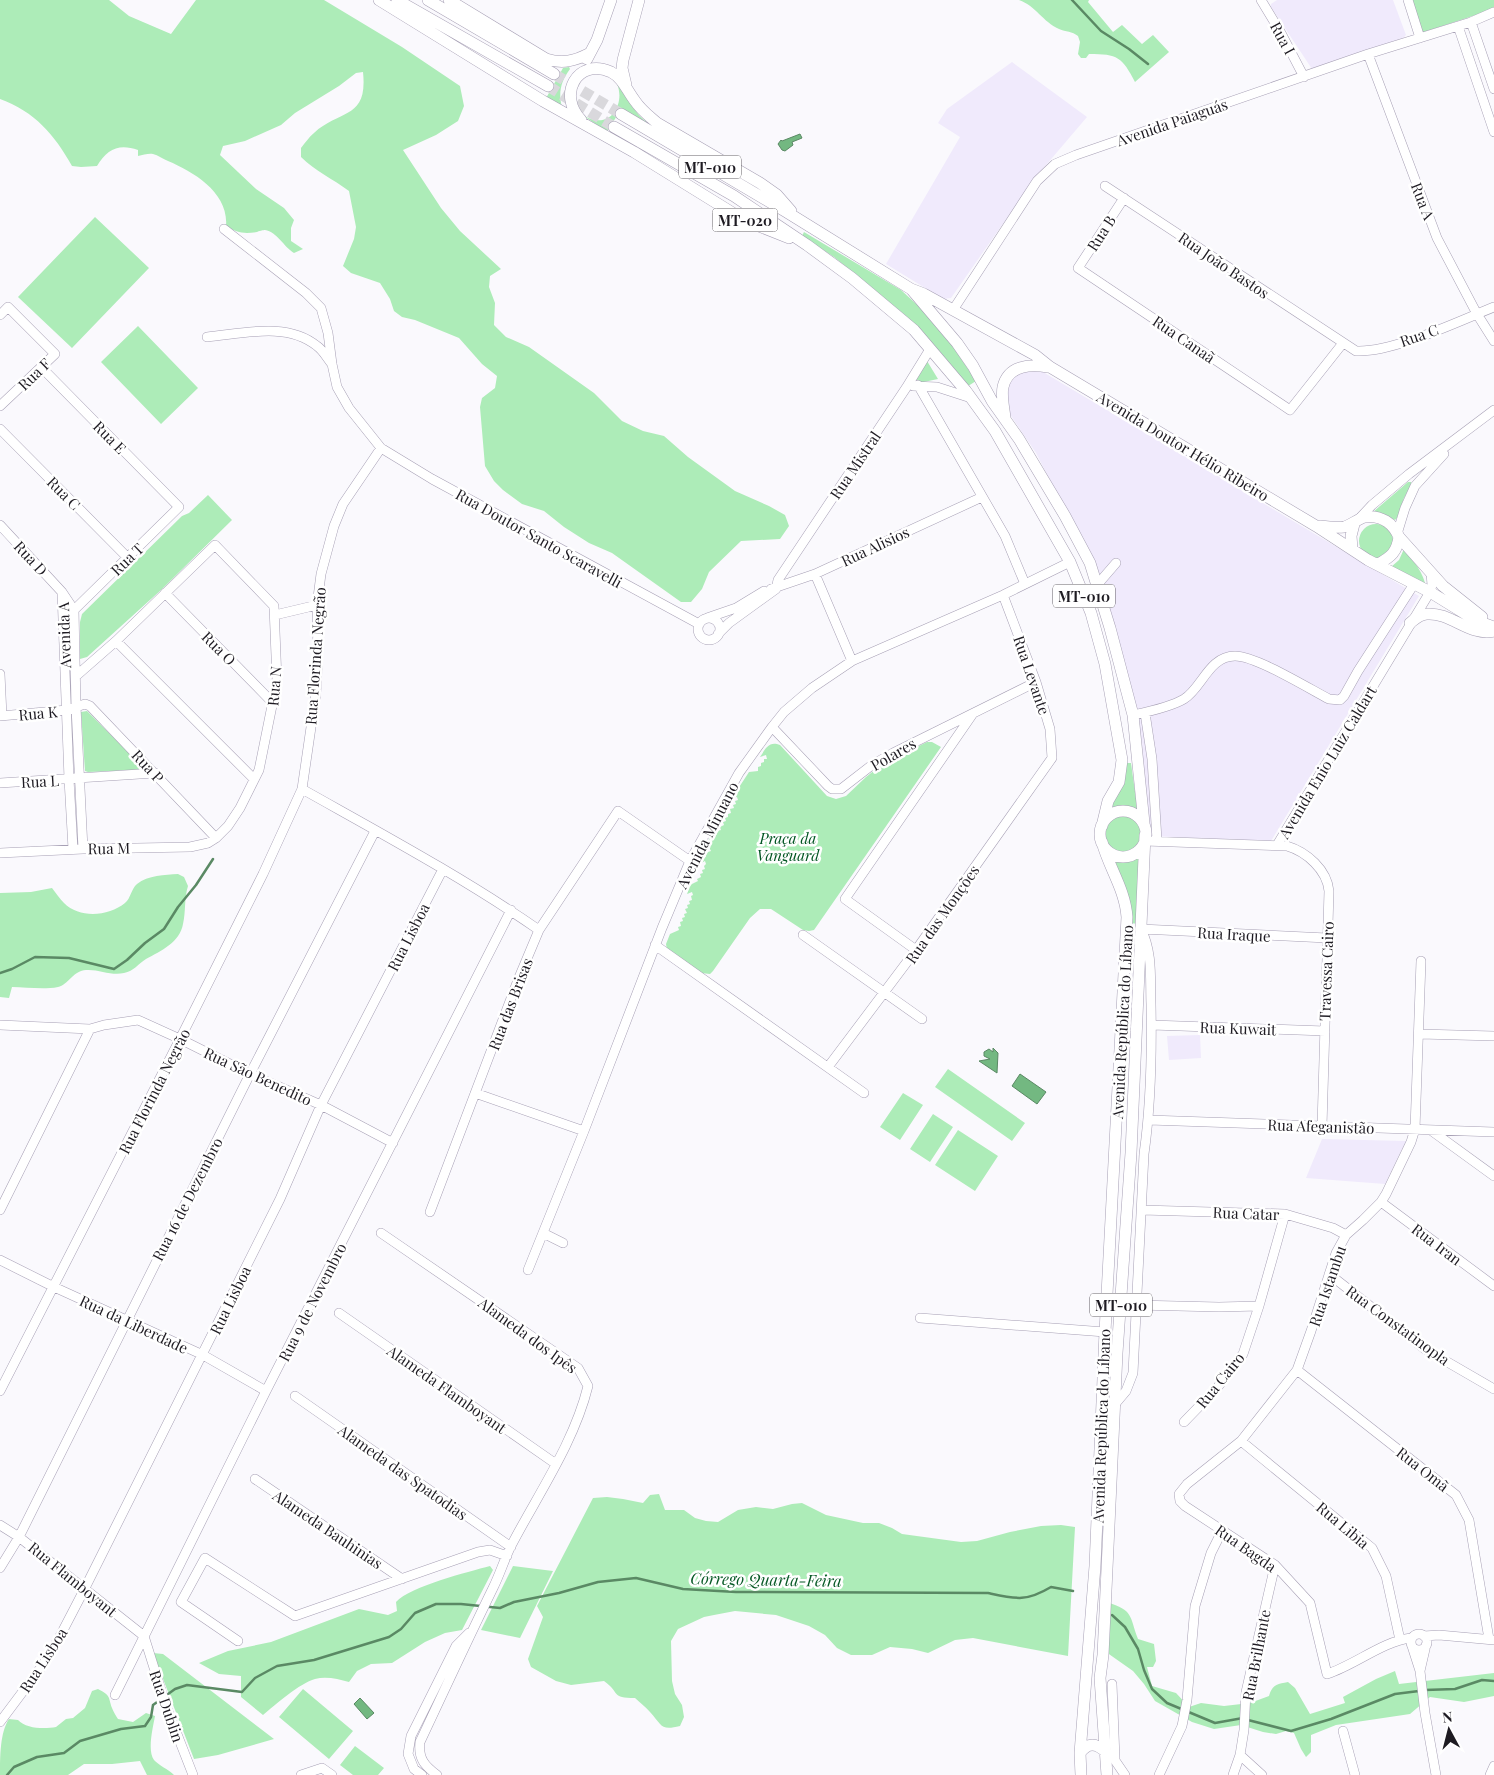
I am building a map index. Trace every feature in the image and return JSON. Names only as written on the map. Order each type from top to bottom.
[{"type":"main road","points":[[379,0],[587,126]]},
{"type":"main road","points":[[397,0],[548,86]]},
{"type":"main road","points":[[428,0],[554,74]]},
{"type":"main road","points":[[449,0],[546,58],[563,62],[579,59],[590,53]]},
{"type":"main road","points":[[587,126],[575,113],[570,100],[570,91],[597,40],[611,0]]},
{"type":"main road","points":[[639,0],[623,60],[623,73],[627,87],[634,100],[643,112],[657,123],[760,183],[777,195],[799,219]]},
{"type":"main road","points":[[576,77],[590,70],[601,69],[612,73],[627,87]]},
{"type":"main road","name":"MT-010","points":[[621,114],[799,219],[912,290],[924,294],[958,312],[1035,355],[1050,367]]},
{"type":"main road","name":"MT-020","points":[[587,126],[634,152],[744,220],[770,232],[807,245]]},
{"type":"main road","name":"MT-010","points":[[614,127],[734,196],[807,245]]},
{"type":"main road","name":"Avenida República do Líbano","points":[[807,245],[903,320],[930,348],[971,398],[1006,447],[1070,562],[1093,622],[1105,664],[1121,747],[1121,772],[1117,785],[1108,801],[1100,831],[1108,861],[1124,897],[1127,917],[1105,1332],[1095,1566],[1080,1753],[1080,1775]]},
{"type":"main road","name":"Avenida República do Líbano","points":[[912,290],[957,343],[973,366],[992,401],[1030,456],[1090,563],[1110,628],[1132,715],[1148,835],[1141,929],[1131,1153],[1115,1404],[1103,1655],[1100,1678],[1107,1775]]},
{"type":"main road","name":"MT-010","points":[[1005,420],[1002,393],[1006,378],[1012,372],[1025,366],[1035,364],[1050,367]]},
{"type":"main road","name":"Avenida Doutor Hélio Ribeiro","points":[[1050,367],[1316,526],[1368,560],[1430,592],[1477,621],[1494,626]]},
{"type":"main road","name":"Avenida Doutor Hélio Ribeiro","points":[[1316,526],[1335,528],[1372,517],[1387,521],[1431,573],[1456,597],[1494,626]]},
{"type":"main road","points":[[1352,549],[1351,536],[1356,522]]},
{"type":"main road","points":[[1378,564],[1395,554],[1398,546],[1398,536]]},
{"type":"main road","points":[[1410,623],[1420,616],[1427,614],[1436,615],[1472,630],[1485,633],[1494,631]]},
{"type":"main road","points":[[1102,826],[1110,815],[1122,811],[1134,814],[1148,835],[1139,849],[1134,854],[1127,856],[1112,854],[1102,842]]},
{"type":"main road","points":[[1080,1753],[1086,1747],[1094,1744],[1097,1744],[1106,1752]]},
{"type":"street","name":"Rua I","points":[[1261,0],[1304,77]]},
{"type":"street","points":[[1408,0],[1420,38]]},
{"type":"street","name":"Avenida Paiaguás","points":[[958,312],[1037,181],[1055,164],[1076,155],[1368,54],[1472,22],[1494,12]]},
{"type":"street","points":[[1472,22],[1494,89]]},
{"type":"street","points":[[1458,26],[1494,132]]},
{"type":"street","name":"Rua A","points":[[1368,54],[1437,238],[1477,314],[1494,341]]},
{"type":"street","name":"Rua João Bastos","points":[[1105,186],[1343,343]]},
{"type":"street","name":"Rua B","points":[[1078,268],[1124,198]]},
{"type":"street","name":"Rua Doutor Santo Scaravelli","points":[[224,229],[306,293],[321,308],[328,333],[337,386],[349,408],[382,448],[432,479],[698,624]]},
{"type":"street","name":"Rua Canaã","points":[[1078,268],[1290,410],[1343,343]]},
{"type":"street","name":"Rua F","points":[[0,315],[8,307],[55,354],[0,406]]},
{"type":"street","name":"Rua C","points":[[1343,343],[1356,351],[1369,352],[1413,339],[1494,307]]},
{"type":"street","points":[[206,337],[272,331],[299,335],[317,346],[332,364]]},
{"type":"street","name":"Rua Mistral","points":[[773,586],[906,388],[930,348]]},
{"type":"street","name":"Rua E","points":[[41,367],[179,507]]},
{"type":"street","points":[[906,388],[918,385],[945,388],[971,398]]},
{"type":"street","points":[[918,385],[1005,536],[1024,584]]},
{"type":"street","points":[[1356,522],[1372,505],[1409,474],[1494,410]]},
{"type":"street","name":"Rua C","points":[[0,429],[128,558]]},
{"type":"street","points":[[1398,536],[1405,508],[1415,486],[1459,437]]},
{"type":"street","name":"Rua Florinda Negrão","points":[[0,1391],[263,874],[302,789],[316,693],[318,658],[317,605],[322,574],[334,526],[343,504],[382,448]]},
{"type":"street","name":"Rua Alisios","points":[[773,586],[814,574],[982,497]]},
{"type":"street","name":"Rua T","points":[[74,610],[179,507]]},
{"type":"street","name":"Rua D","points":[[2,528],[62,592]]},
{"type":"street","name":"Rua N","points":[[165,593],[215,545],[274,606],[277,681],[259,770],[240,808],[228,826],[216,838]]},
{"type":"street","name":"Avenida Minuano","points":[[528,1270],[584,1131],[655,945],[690,861],[738,773],[772,727],[784,712],[812,688],[852,661],[1070,562]]},
{"type":"street","points":[[1096,585],[1116,562]]},
{"type":"street","points":[[1430,592],[1432,584],[1431,573]]},
{"type":"street","points":[[814,574],[852,661]]},
{"type":"street","points":[[1132,715],[1184,699],[1208,671],[1222,659],[1235,656],[1251,660],[1329,699],[1340,700],[1414,584]]},
{"type":"street","points":[[773,586],[712,640],[702,638],[698,632],[698,624],[714,614],[736,608],[773,586]]},
{"type":"street","name":"Avenida A","points":[[62,592],[74,610],[76,707],[81,778],[78,849]]},
{"type":"street","name":"Avenida A","points":[[62,592],[69,779],[78,849]]},
{"type":"street","name":"Avenida Enio Luiz Caldart","points":[[1148,835],[1277,845],[1430,592]]},
{"type":"street","points":[[76,676],[116,641],[165,593]]},
{"type":"street","name":"Rua O","points":[[165,593],[273,703]]},
{"type":"street","name":"Rua Levante","points":[[1003,594],[1036,682],[1050,729],[1052,758]]},
{"type":"street","points":[[275,615],[317,605]]},
{"type":"street","points":[[707,618],[717,622],[720,628],[718,634]]},
{"type":"street","points":[[116,641],[254,779]]},
{"type":"street","points":[[0,674],[1,716]]},
{"type":"street","name":"Polares","points":[[772,727],[828,786],[837,790],[842,789],[872,765],[893,753],[1036,682]]},
{"type":"street","name":"Rua P","points":[[76,707],[85,704],[94,708],[216,838]]},
{"type":"street","name":"Rua K","points":[[1,716],[67,710],[76,707]]},
{"type":"street","points":[[1145,712],[1152,759],[1148,835]]},
{"type":"street","points":[[916,950],[845,899],[972,714]]},
{"type":"street","name":"Rua das Monções","points":[[828,1067],[916,950],[1052,758]]},
{"type":"street","name":"Rua L","points":[[0,783],[155,774]]},
{"type":"street","points":[[302,789],[443,869],[511,910],[539,930]]},
{"type":"street","name":"Rua das Brisas","points":[[430,1212],[518,980],[539,930],[618,811],[690,861]]},
{"type":"street","name":"Rua 16 de Dezembro","points":[[0,1568],[19,1537],[250,1074],[375,831]]},
{"type":"street","name":"Rua M","points":[[0,852],[190,847],[208,843],[216,838]]},
{"type":"street","name":"Travessa Cairo","points":[[1277,845],[1299,850],[1326,877],[1329,891],[1322,1126]]},
{"type":"street","name":"Rua Lisboa","points":[[0,1722],[46,1660],[84,1590],[280,1199],[321,1106],[443,869]]},
{"type":"street","name":"Rua 9 de Novembro","points":[[114,1695],[266,1391],[511,910]]},
{"type":"street","name":"Rua Iraque","points":[[1141,929],[1327,938]]},
{"type":"street","name":"Avenida República do Líbano","points":[[1115,1404],[1126,1391],[1133,1373],[1144,1154],[1149,1120],[1152,1025],[1151,970],[1149,951],[1141,929]]},
{"type":"street","points":[[803,935],[922,1019]]},
{"type":"street","points":[[655,945],[864,1093]]},
{"type":"street","name":"Rua Istambu","points":[[1179,1494],[1187,1484],[1241,1441],[1297,1370],[1336,1253],[1346,1235],[1381,1202],[1411,1142],[1415,1129],[1420,1034],[1421,961]]},
{"type":"street","name":"Rua São Benedito","points":[[0,1025],[90,1029],[138,1020],[321,1106],[393,1143]]},
{"type":"street","name":"Rua Kuwait","points":[[1152,1025],[1325,1031]]},
{"type":"street","points":[[0,1210],[90,1029]]},
{"type":"street","points":[[1420,1034],[1494,1036]]},
{"type":"street","points":[[475,1093],[584,1131]]},
{"type":"street","name":"Rua Afeganistão","points":[[1149,1120],[1494,1132]]},
{"type":"street","points":[[1432,1131],[1494,1176]]},
{"type":"street","points":[[1131,1153],[1144,1154]]},
{"type":"street","name":"Rua Iran","points":[[1381,1202],[1494,1286]]},
{"type":"street","name":"Rua Catar","points":[[1142,1210],[1285,1214],[1333,1228],[1346,1235]]},
{"type":"street","points":[[1136,1305],[1259,1306],[1285,1214]]},
{"type":"street","name":"Alameda dos Ipês","points":[[380,1232],[578,1368],[588,1386],[582,1408],[556,1464],[511,1547],[420,1742]]},
{"type":"street","points":[[543,1232],[563,1243]]},
{"type":"street","name":"Rua da Liberdade","points":[[0,1260],[54,1287],[203,1355],[266,1391]]},
{"type":"street","name":"Rua Constatinopla","points":[[1329,1274],[1425,1349],[1494,1389]]},
{"type":"street","name":"Rua Cairo","points":[[1184,1422],[1217,1388],[1243,1354],[1259,1306]]},
{"type":"street","name":"Alameda Flamboyant","points":[[339,1313],[556,1464]]},
{"type":"street","points":[[920,1318],[1105,1332]]},
{"type":"street","name":"Rua Omã","points":[[1297,1370],[1456,1495],[1469,1520],[1492,1639]]},
{"type":"street","name":"Alameda das Spatodias","points":[[295,1396],[511,1547]]},
{"type":"street","name":"Rua Libia","points":[[1241,1441],[1372,1548],[1386,1576],[1400,1640]]},
{"type":"street","name":"Alameda Bauhinias","points":[[255,1479],[402,1579]]},
{"type":"street","name":"Rua Bagda","points":[[1179,1494],[1182,1504],[1274,1565],[1310,1603],[1327,1674],[1340,1670],[1400,1640]]},
{"type":"street","name":"Rua Flamboyant","points":[[0,1525],[19,1537],[144,1636]]},
{"type":"street","points":[[1159,1775],[1182,1726],[1187,1700],[1195,1606],[1211,1553],[1222,1531]]},
{"type":"street","points":[[238,1642],[181,1602],[205,1558],[295,1616],[478,1552],[490,1550],[507,1556]]},
{"type":"street","name":"Rua Brilhante","points":[[1233,1775],[1240,1755],[1244,1730],[1246,1692],[1274,1565]]},
{"type":"street","name":"Alameda dos Ipês","points":[[414,1769],[408,1754],[411,1736],[456,1646],[471,1631]]},
{"type":"street","points":[[1420,1671],[1412,1642],[1417,1634],[1425,1640],[1452,1636],[1492,1639]]},
{"type":"street","name":"Rua Dublin","points":[[144,1636],[160,1689],[193,1775]]},
{"type":"street","points":[[1400,1640],[1412,1642],[1418,1650],[1424,1648],[1425,1640]]},
{"type":"street","points":[[1425,1640],[1420,1681],[1436,1775]]},
{"type":"street","points":[[1112,1684],[1115,1759]]},
{"type":"street","points":[[1343,1732],[1355,1775]]},
{"type":"street","points":[[411,1736],[420,1742],[419,1753],[422,1763],[437,1775]]},
{"type":"street","points":[[1106,1752],[1115,1759],[1125,1775]]},
{"type":"street","points":[[1240,1755],[1262,1775]]},
{"type":"street","points":[[422,1763],[414,1769],[422,1775]]},
{"type":"street","points":[[1490,1775],[1494,1766]]},
{"type":"street","points":[[301,1775],[322,1768],[332,1775]]},
{"type":"shaded area","points":[[1277,0],[1393,0],[1406,35],[1403,38],[1312,69],[1271,7],[1271,4]]},
{"type":"shaded area","points":[[1012,62],[1087,117],[1035,178],[951,298],[943,299],[886,264],[960,137],[938,123],[947,109]]},
{"type":"shaded area","points":[[800,134],[802,138],[792,142],[793,145],[785,151],[778,144],[781,140]]},
{"type":"shaded area","points":[[1038,369],[1419,596],[1271,841],[1148,836],[1142,742],[1111,617],[1084,539],[1036,453],[1007,410],[1006,404],[1010,382],[1017,375],[1025,371]]},
{"type":"shaded area","points":[[1200,1035],[1201,1058],[1169,1060],[1167,1036]]},
{"type":"shaded area","points":[[993,1048],[998,1053],[997,1073],[979,1061],[990,1059],[984,1056],[984,1052],[989,1049],[993,1052]]},
{"type":"shaded area","points":[[1020,1074],[1046,1092],[1037,1104],[1012,1086]]},
{"type":"shaded area","points":[[1322,1139],[1406,1141],[1385,1184],[1306,1178]]},
{"type":"shaded area","points":[[360,1698],[374,1713],[367,1719],[354,1704]]},
{"type":"green space","points":[[0,0],[109,0],[129,16],[171,34],[196,0],[324,0],[402,47],[460,86],[464,106],[458,121],[436,135],[403,150],[441,208],[460,231],[501,269],[490,276],[489,287],[495,303],[494,325],[506,337],[529,347],[594,393],[622,421],[643,431],[664,436],[688,457],[735,491],[785,515],[789,526],[780,539],[741,541],[709,572],[702,589],[691,602],[681,602],[612,553],[589,543],[544,511],[522,504],[494,481],[485,466],[480,407],[482,398],[495,388],[497,376],[482,364],[459,338],[415,320],[402,317],[394,311],[390,299],[380,283],[351,273],[343,266],[354,239],[356,227],[349,191],[312,167],[301,157],[301,148],[312,135],[324,125],[350,112],[357,106],[363,87],[363,72],[356,73],[339,86],[295,113],[281,125],[245,141],[223,146],[220,155],[256,189],[284,208],[294,220],[291,228],[291,241],[303,249],[294,253],[269,231],[244,233],[237,232],[226,226],[222,203],[208,185],[188,171],[157,155],[138,156],[138,150],[125,147],[109,152],[97,166],[72,166],[51,134],[42,125],[23,110],[0,99]]},
{"type":"green space","points":[[1019,0],[1089,0],[1088,2],[1113,32],[1122,25],[1142,44],[1153,35],[1169,52],[1135,82],[1122,62],[1113,56],[1089,54],[1086,58],[1081,58],[1078,54],[1080,42],[1078,36],[1053,26],[1030,6]]},
{"type":"green space","points":[[1411,0],[1494,0],[1494,9],[1421,33]]},
{"type":"green space","points":[[569,67],[570,69],[561,87],[562,107],[545,100],[563,68]]},
{"type":"green space","points":[[599,71],[606,73],[612,76],[616,80],[634,109],[654,129],[621,109],[607,132],[581,114],[596,120],[607,118],[615,111],[619,100],[619,89],[614,79],[605,73],[585,76],[575,89],[580,78],[590,72]]},
{"type":"green space","points":[[95,217],[149,268],[72,348],[18,297]]},
{"type":"green space","points":[[804,232],[901,290],[925,312],[950,342],[976,381],[965,388],[906,316],[834,257],[802,236]]},
{"type":"green space","points":[[138,326],[198,388],[161,424],[101,362]]},
{"type":"green space","points":[[927,361],[938,379],[914,384],[912,382]]},
{"type":"green space","points":[[1408,482],[1411,482],[1411,485],[1395,520],[1373,512]]},
{"type":"green space","points":[[208,495],[232,520],[161,590],[87,657],[80,659],[80,622],[82,614],[182,516],[189,513]]},
{"type":"green space","points":[[1376,524],[1388,529],[1393,541],[1388,553],[1376,558],[1364,553],[1359,541],[1364,529]]},
{"type":"green space","points":[[1404,549],[1422,574],[1425,583],[1423,584],[1391,567],[1399,560]]},
{"type":"green space","points":[[87,711],[142,766],[138,770],[85,771],[81,712]]},
{"type":"green space","name":"Praça da Vanguard","points":[[927,742],[932,742],[941,747],[814,930],[803,930],[771,909],[760,909],[750,918],[710,974],[701,973],[667,950],[666,944],[670,934],[679,930],[680,922],[685,917],[684,914],[687,913],[685,909],[690,904],[689,901],[692,900],[692,892],[687,894],[690,885],[698,881],[697,879],[701,877],[700,874],[703,873],[702,870],[705,869],[705,861],[699,864],[700,859],[706,857],[705,853],[711,851],[708,845],[705,846],[713,832],[721,830],[720,827],[724,825],[725,818],[731,813],[730,809],[734,808],[735,801],[738,800],[737,797],[732,798],[749,772],[758,771],[758,767],[764,762],[764,759],[767,759],[766,755],[760,757],[768,746],[773,744],[780,745],[827,796],[836,799],[846,796],[881,765]]},
{"type":"green space","points":[[1126,763],[1131,763],[1138,813],[1134,810],[1122,808],[1107,814]]},
{"type":"green space","points":[[1123,815],[1136,821],[1142,834],[1136,847],[1123,853],[1110,847],[1104,834],[1110,821]]},
{"type":"green space","points":[[1142,853],[1139,924],[1130,923],[1111,857],[1127,859]]},
{"type":"green space","points":[[178,874],[184,877],[188,886],[183,924],[178,936],[164,949],[127,972],[114,974],[91,970],[82,971],[78,972],[62,986],[52,988],[12,987],[9,998],[0,997],[0,893],[31,892],[52,888],[62,901],[71,908],[78,912],[94,914],[111,911],[125,903],[135,886],[141,881],[157,876]]},
{"type":"green space","points":[[948,1069],[1025,1123],[1012,1141],[935,1087]]},
{"type":"green space","points":[[903,1093],[923,1105],[900,1140],[880,1127]]},
{"type":"green space","points":[[933,1114],[953,1127],[930,1162],[910,1149]]},
{"type":"green space","points":[[958,1130],[998,1156],[975,1191],[935,1165]]},
{"type":"green space","points":[[659,1494],[665,1510],[684,1510],[695,1518],[706,1521],[718,1522],[738,1510],[756,1507],[773,1509],[802,1503],[826,1515],[863,1523],[879,1523],[902,1534],[961,1542],[977,1541],[1041,1526],[1061,1525],[1075,1527],[1068,1656],[973,1638],[955,1640],[928,1653],[890,1647],[872,1655],[851,1655],[837,1648],[825,1635],[809,1626],[776,1615],[735,1611],[704,1617],[678,1629],[671,1641],[672,1681],[675,1694],[682,1705],[684,1717],[680,1726],[669,1728],[662,1726],[635,1698],[619,1696],[604,1681],[571,1685],[556,1681],[531,1667],[528,1659],[543,1617],[537,1606],[593,1498],[607,1497],[643,1503],[650,1495]]},
{"type":"green space","points":[[490,1566],[493,1570],[462,1630],[445,1633],[425,1642],[392,1663],[371,1664],[357,1671],[349,1682],[328,1678],[309,1681],[263,1715],[241,1697],[241,1676],[219,1674],[199,1663],[228,1651],[271,1642],[359,1609],[388,1615],[397,1611],[396,1602],[414,1590],[440,1580]]},
{"type":"green space","points":[[513,1566],[553,1571],[520,1638],[481,1630]]},
{"type":"green space","points":[[1107,1602],[1126,1611],[1138,1639],[1154,1644],[1156,1661],[1153,1667],[1147,1667],[1152,1686],[1176,1693],[1189,1707],[1201,1703],[1224,1706],[1250,1703],[1269,1696],[1272,1689],[1276,1686],[1288,1682],[1295,1688],[1310,1714],[1345,1703],[1343,1697],[1395,1671],[1399,1684],[1494,1673],[1494,1696],[1464,1702],[1430,1697],[1410,1714],[1336,1725],[1311,1735],[1311,1752],[1306,1757],[1294,1733],[1286,1731],[1276,1734],[1241,1725],[1214,1729],[1192,1722],[1155,1701],[1133,1671],[1106,1652]]},
{"type":"green space","points":[[153,1653],[163,1654],[274,1739],[218,1755],[194,1759]]},
{"type":"green space","points":[[98,1689],[108,1697],[118,1719],[133,1722],[146,1713],[155,1716],[151,1739],[152,1756],[156,1762],[174,1775],[147,1775],[140,1761],[84,1764],[68,1775],[0,1775],[2,1738],[9,1719],[18,1720],[21,1723],[36,1728],[56,1727],[66,1719],[73,1718],[85,1708],[92,1691]]},
{"type":"green space","points":[[303,1689],[353,1731],[329,1759],[279,1717]]},
{"type":"green space","points":[[355,1746],[384,1768],[378,1775],[353,1775],[340,1765]]},
{"type":"waterway","points":[[1072,0],[1101,31],[1148,64]]},
{"type":"waterway","points":[[0,973],[35,957],[69,958],[114,969],[164,929],[213,859]]},
{"type":"waterway","name":"Córrego Quarta-Feira","points":[[7,1775],[14,1767],[37,1757],[64,1753],[80,1741],[121,1729],[145,1726],[151,1717],[153,1705],[175,1689],[187,1685],[242,1692],[255,1678],[277,1666],[314,1660],[389,1637],[401,1629],[415,1613],[436,1604],[461,1604],[500,1608],[514,1602],[559,1593],[598,1582],[636,1578],[683,1589],[736,1592],[988,1593],[1021,1598],[1035,1595],[1051,1587],[1073,1591]]},
{"type":"waterway","name":"Córrego Quarta-Feira","points":[[1112,1615],[1125,1627],[1138,1649],[1152,1689],[1167,1703],[1215,1723],[1243,1718]]},
{"type":"waterway","name":"Córrego Quarta-Feira","points":[[1425,1690],[1455,1689],[1482,1680],[1494,1681]]},
{"type":"waterway","name":"Córrego Quarta-Feira","points":[[1248,1720],[1291,1731],[1331,1719],[1395,1694],[1419,1691]]},
{"type":"tunnel","points":[[554,74],[621,114]]},
{"type":"tunnel","points":[[548,86],[614,127]]}]
